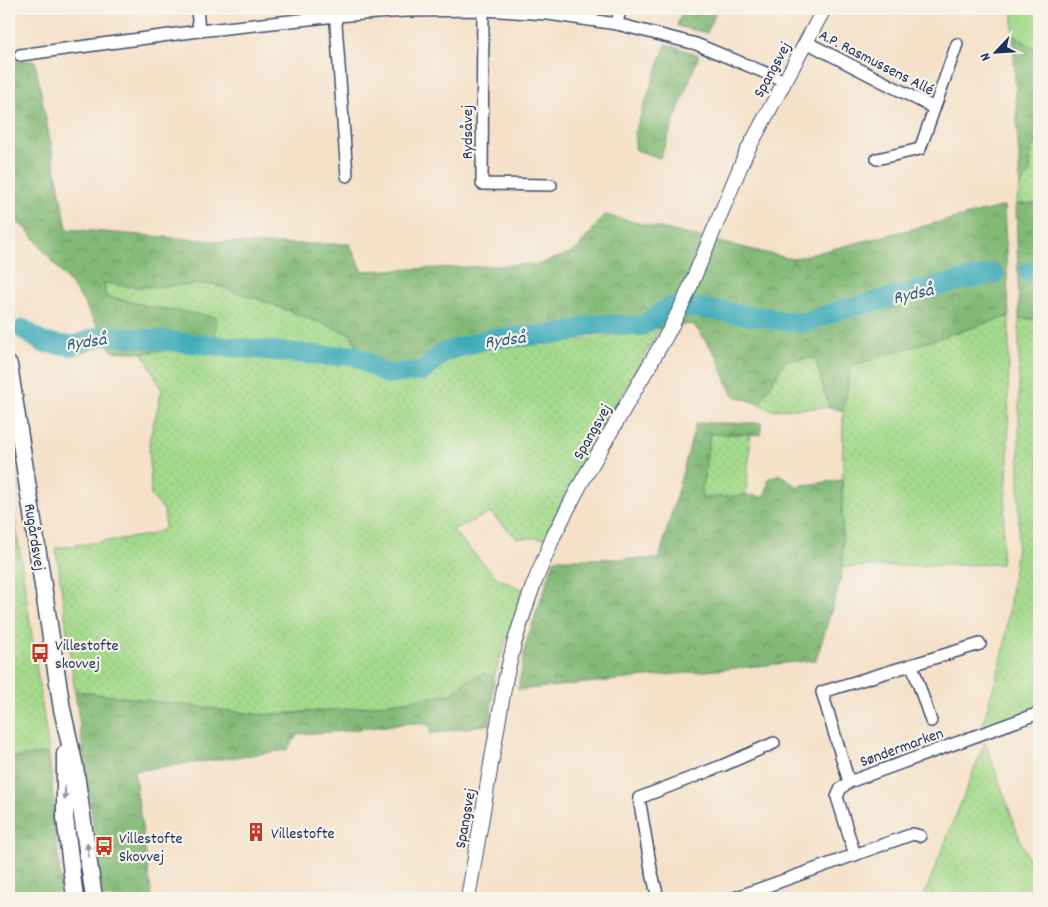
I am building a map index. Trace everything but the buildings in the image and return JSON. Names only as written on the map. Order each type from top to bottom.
[{"type":"main road","name":"Rugårdsvej","points":[[9,366],[62,709],[66,818],[75,898]]},
{"type":"main road","name":"Rugårdsvej","points":[[62,709],[76,767],[94,898]]},
{"type":"street","points":[[197,9],[200,31]]},
{"type":"street","points":[[617,24],[620,9]]},
{"type":"street","name":"Spangsvej","points":[[468,898],[506,677],[514,644],[533,586],[554,535],[580,485],[669,331],[685,299],[746,154],[824,9]]},
{"type":"street","points":[[20,54],[335,13],[483,10],[548,14],[617,24],[696,44],[785,81]]},
{"type":"street","name":"Rydsåvej","points":[[483,10],[482,184],[551,185]]},
{"type":"street","points":[[335,13],[347,176]]},
{"type":"street","name":"A.P. Rasmussens Allé","points":[[806,42],[934,108]]},
{"type":"street","name":"A.P. Rasmussens Allé","points":[[877,159],[920,149],[956,44]]},
{"type":"street","points":[[849,782],[822,692],[980,644]]},
{"type":"street","points":[[912,665],[931,721]]},
{"type":"street","name":"Søndermarken","points":[[855,854],[837,797],[840,788],[849,782],[1039,713]]},
{"type":"street","points":[[658,898],[650,869],[639,798],[774,743]]},
{"type":"street","points":[[734,898],[913,834],[920,836]]},
{"type":"green space","points":[[683,9],[717,9],[707,33],[677,26]]},
{"type":"green space","points":[[1013,9],[1039,9],[1039,51],[1013,34]]},
{"type":"green space","points":[[1013,34],[1039,51],[1039,138],[1031,149],[1030,172],[1020,187]]},
{"type":"green space","points":[[666,44],[699,55],[660,158],[636,150],[634,133]]},
{"type":"green space","points":[[9,61],[35,61],[67,229],[250,244],[349,244],[363,271],[540,264],[575,251],[605,215],[792,259],[1004,206],[1009,316],[851,366],[843,411],[829,407],[815,358],[786,360],[759,404],[732,395],[716,355],[693,324],[462,350],[379,381],[350,334],[212,284],[138,287],[104,283],[106,296],[148,306],[216,317],[215,344],[143,353],[112,351],[79,295],[26,228],[9,218]]},
{"type":"green space","points":[[1039,138],[1039,203],[1016,204],[1020,187],[1030,172],[1031,149]]},
{"type":"green space","points":[[1016,204],[1039,204],[1039,320],[1019,318]]},
{"type":"green space","points":[[104,283],[138,287],[212,284],[263,301],[350,334],[379,381],[462,350],[551,344],[660,328],[572,482],[545,538],[517,538],[490,513],[452,530],[497,578],[524,590],[494,676],[483,674],[469,679],[453,694],[348,709],[261,715],[75,691],[56,548],[150,535],[165,528],[164,510],[151,496],[149,442],[162,390],[143,353],[214,344],[148,306],[106,296]]},
{"type":"green space","points":[[1009,316],[1008,463],[1001,564],[842,567],[843,411],[851,366]]},
{"type":"green space","points":[[1019,318],[1039,320],[1039,708],[981,730],[1004,650],[1019,529]]},
{"type":"green space","points":[[815,358],[829,407],[772,410],[759,404],[786,360]]},
{"type":"green space","points":[[696,423],[761,423],[761,435],[710,434],[701,498],[746,495],[765,497],[769,478],[780,474],[796,486],[842,480],[843,562],[840,583],[816,660],[518,690],[526,643],[555,559],[659,559]]},
{"type":"green space","points":[[710,434],[751,434],[746,495],[700,499]]},
{"type":"green space","points":[[9,478],[49,753],[9,758]]},
{"type":"green space","points":[[483,674],[494,676],[490,724],[430,734],[430,725],[411,723],[298,734],[287,750],[134,771],[152,898],[103,898],[75,691],[261,715],[348,709],[452,694],[469,679]]},
{"type":"green space","points":[[985,742],[1018,834],[1039,884],[1039,898],[923,898]]},
{"type":"green space","points":[[49,753],[61,888],[52,898],[9,898],[9,758]]},
{"type":"waterway","name":"Rydså","points":[[1029,272],[1039,270]]},
{"type":"waterway","name":"Rydså","points":[[23,329],[43,343],[72,346],[104,335],[327,356],[354,355],[386,374],[423,371],[444,352],[488,339],[566,333],[594,324],[642,326],[669,307],[696,308],[802,323],[841,310],[994,274]]},
{"type":"place","name":"Villestofte skovvej","points":[[40,653]]},
{"type":"place","name":"Villestofte","points":[[256,832]]},
{"type":"place","name":"Villestofte Skovvej","points":[[104,846]]}]
